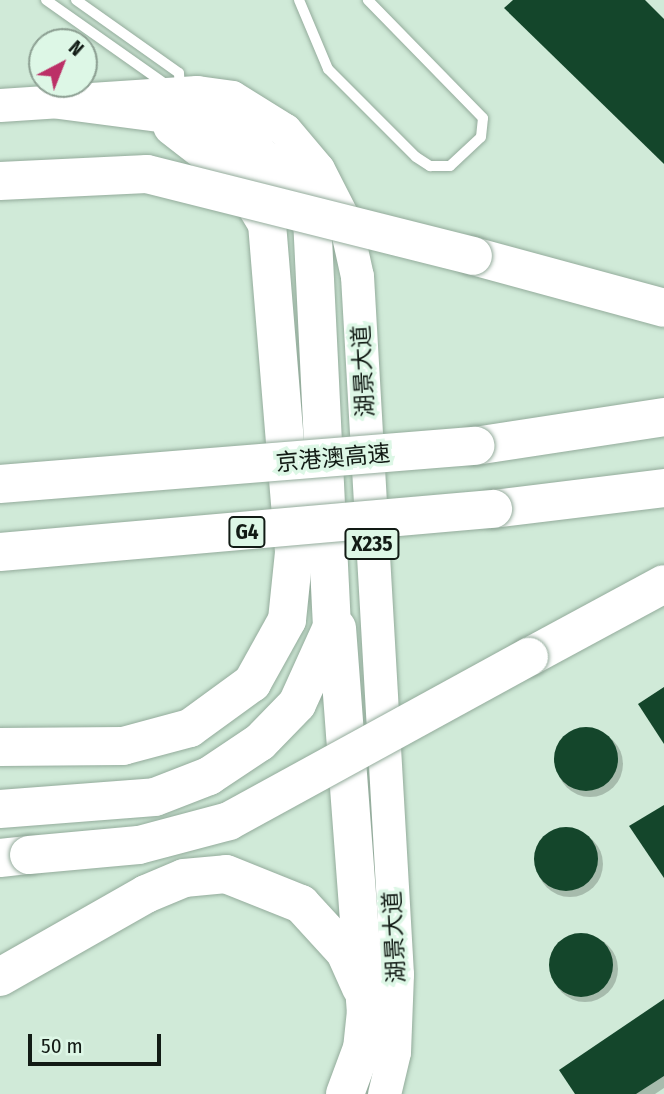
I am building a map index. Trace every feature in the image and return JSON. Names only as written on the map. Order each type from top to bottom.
[{"type":"highway","points":[[61,100],[201,121],[243,141],[287,178],[312,225],[334,595],[354,797],[366,1011],[362,1048],[345,1094]]},
{"type":"highway","points":[[0,747],[123,746],[190,729],[252,683],[287,620],[294,552],[267,224],[225,163],[167,123],[134,111]]},
{"type":"highway","points":[[0,181],[147,174],[473,256],[664,308]]},
{"type":"highway","name":"京港澳高速","points":[[0,484],[475,446],[664,417]]},
{"type":"highway","name":"G4","points":[[0,552],[493,509],[664,488]]},
{"type":"highway","points":[[15,857],[139,845],[229,821],[664,584]]},
{"type":"highway","points":[[0,809],[155,797],[236,761],[281,721],[311,681],[332,627],[334,595]]},
{"type":"highway","points":[[0,977],[146,894],[184,878],[226,874],[274,888],[323,924],[354,970],[366,1011]]},
{"type":"main road","name":"湖景大道","points":[[0,105],[178,93],[232,97],[285,130],[334,195],[354,249],[397,974],[394,1052],[384,1094]]},
{"type":"lane","points":[[46,0],[178,93]]},
{"type":"lane","points":[[76,0],[179,73],[178,93]]},
{"type":"lane","points":[[299,0],[312,43],[328,69],[416,157],[430,166],[450,166],[481,137],[483,118],[368,0]]},
{"type":"building","points":[[513,0],[645,0],[664,19],[664,164],[504,8]]},
{"type":"building","points":[[664,687],[664,744],[638,704]]},
{"type":"building","points":[[580,727],[592,727],[609,736],[616,747],[616,771],[609,782],[592,791],[580,791],[568,786],[559,777],[554,765],[554,753],[559,741],[568,732]]},
{"type":"building","points":[[664,805],[664,878],[629,826]]},
{"type":"building","points":[[560,827],[572,827],[589,836],[596,847],[596,871],[589,882],[572,891],[560,891],[548,886],[539,877],[534,865],[534,853],[539,841],[548,832]]},
{"type":"building","points":[[575,933],[587,933],[604,942],[611,953],[611,977],[604,988],[587,997],[575,997],[563,992],[554,983],[549,971],[549,959],[554,947],[563,938]]},
{"type":"building","points":[[664,999],[664,1076],[636,1094],[575,1094],[559,1070]]}]
